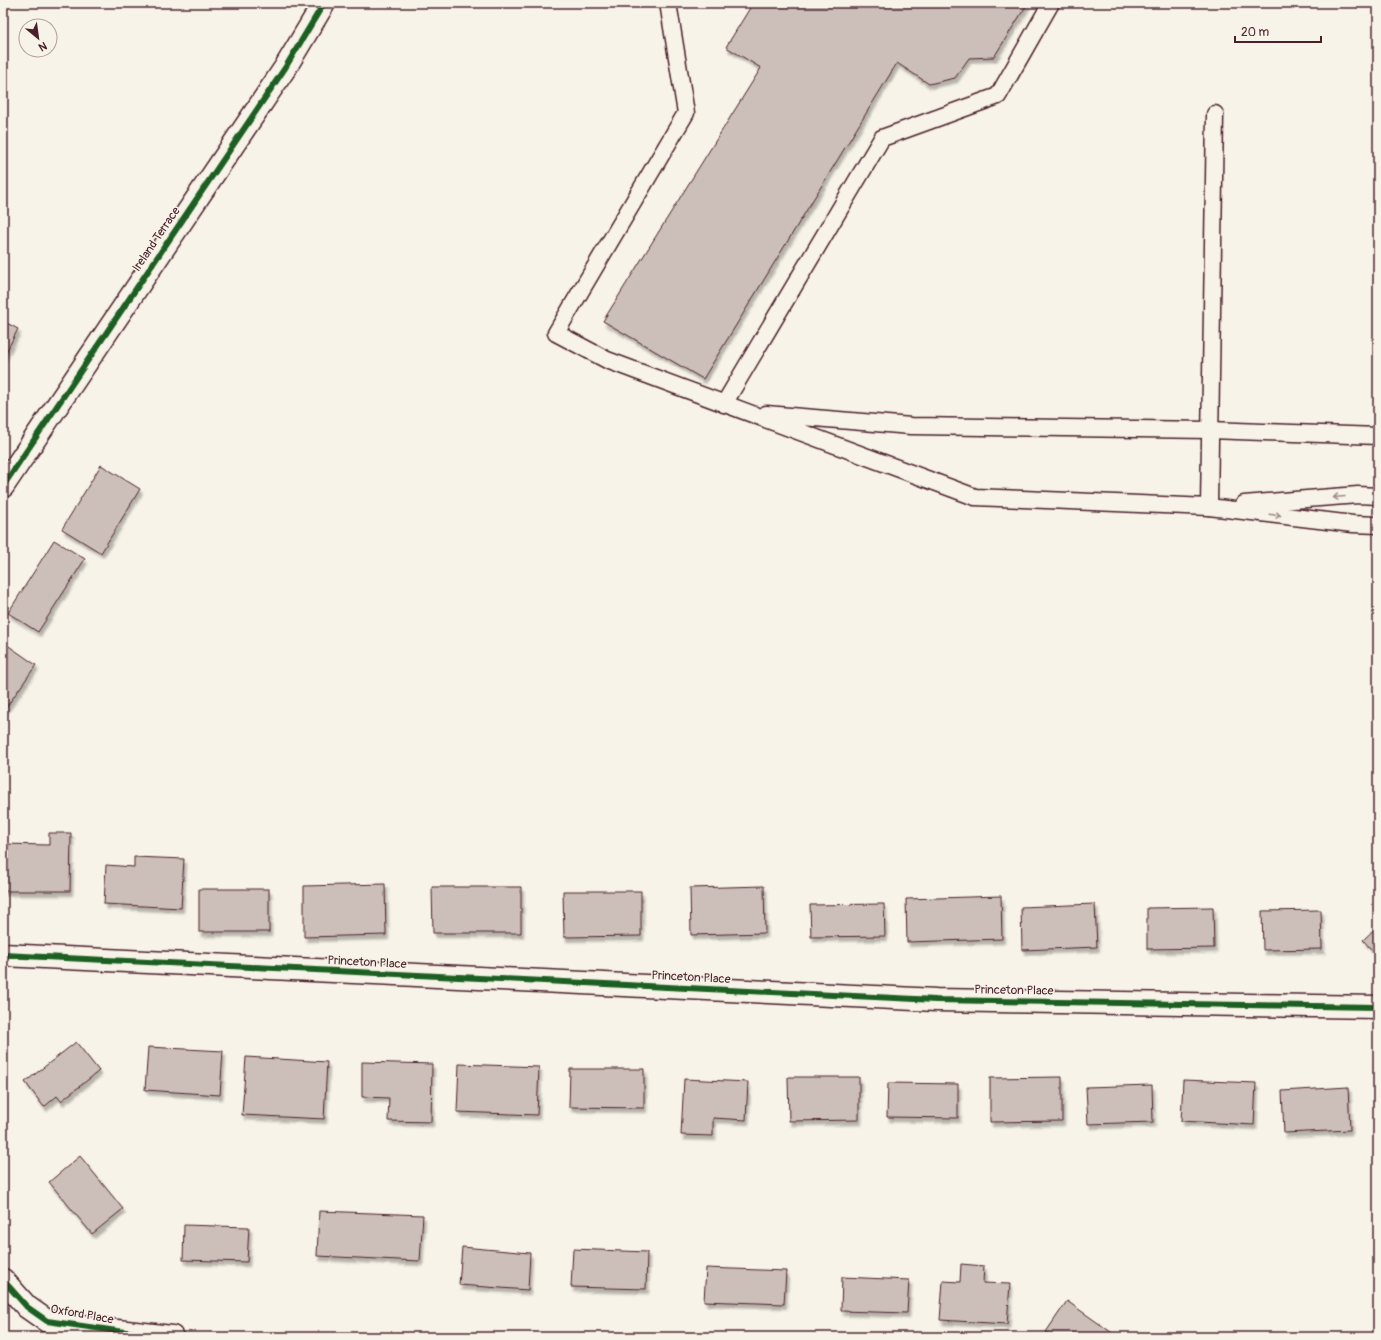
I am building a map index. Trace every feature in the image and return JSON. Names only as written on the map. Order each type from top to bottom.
[{"type":"street","name":"Ireland Terrace","points":[[3,486],[285,68],[324,3]]},
{"type":"street","name":"Princeton Place","points":[[3,955],[936,1000],[1378,1007]]},
{"type":"street","name":"Oxford Place","points":[[3,1280],[28,1307],[47,1321],[172,1337]]},
{"type":"lane","points":[[668,3],[686,113],[556,333],[608,360],[975,497],[1209,507],[1353,524],[1378,525]]},
{"type":"lane","points":[[724,404],[882,138],[998,96],[1051,3]]},
{"type":"lane","points":[[1209,507],[1215,114]]},
{"type":"lane","points":[[746,412],[911,426],[1210,430],[1378,436]]},
{"type":"lane","points":[[1209,507],[1358,495],[1378,496]]},
{"type":"building","points":[[753,3],[1028,3],[994,57],[969,58],[955,78],[929,84],[897,63],[703,379],[603,321],[761,68],[726,47]]},
{"type":"building","points":[[3,321],[18,329],[3,358]]},
{"type":"building","points":[[101,465],[140,489],[101,553],[62,529]]},
{"type":"building","points":[[54,540],[85,559],[38,632],[8,613]]},
{"type":"building","points":[[3,642],[36,665],[3,712]]},
{"type":"building","points":[[49,833],[71,833],[70,891],[3,891],[3,844],[49,845]]},
{"type":"building","points":[[134,857],[184,859],[181,908],[104,904],[106,865],[134,867]]},
{"type":"building","points":[[385,884],[386,935],[304,937],[304,886]]},
{"type":"building","points":[[764,886],[765,933],[691,935],[690,888]]},
{"type":"building","points":[[432,887],[521,887],[521,933],[433,933]]},
{"type":"building","points":[[199,889],[269,889],[269,932],[199,932]]},
{"type":"building","points":[[563,891],[641,891],[641,936],[564,937]]},
{"type":"building","points":[[1001,896],[1002,939],[907,942],[906,899]]},
{"type":"building","points":[[884,904],[885,936],[811,937],[810,905]]},
{"type":"building","points":[[1095,904],[1097,947],[1022,950],[1021,907]]},
{"type":"building","points":[[1213,907],[1214,948],[1147,949],[1147,908]]},
{"type":"building","points":[[1321,910],[1322,949],[1263,950],[1262,911]]},
{"type":"building","points":[[1378,926],[1378,957],[1363,940]]},
{"type":"building","points":[[76,1042],[99,1071],[61,1101],[57,1096],[44,1107],[25,1082]]},
{"type":"building","points":[[148,1047],[223,1051],[220,1095],[145,1090]]},
{"type":"building","points":[[246,1057],[327,1062],[324,1119],[242,1115]]},
{"type":"building","points":[[362,1062],[432,1064],[431,1122],[388,1121],[389,1098],[362,1097]]},
{"type":"building","points":[[459,1064],[539,1067],[537,1115],[457,1112]]},
{"type":"building","points":[[570,1069],[644,1069],[644,1108],[569,1107]]},
{"type":"building","points":[[788,1077],[859,1077],[859,1120],[789,1121]]},
{"type":"building","points":[[1062,1077],[1062,1121],[990,1122],[990,1078]]},
{"type":"building","points":[[684,1079],[748,1082],[746,1120],[713,1118],[713,1136],[681,1135]]},
{"type":"building","points":[[1183,1080],[1256,1083],[1254,1125],[1181,1121]]},
{"type":"building","points":[[888,1083],[958,1084],[958,1118],[887,1117]]},
{"type":"building","points":[[1152,1085],[1153,1122],[1088,1124],[1086,1087]]},
{"type":"building","points":[[1348,1087],[1350,1130],[1284,1133],[1282,1091]]},
{"type":"building","points":[[80,1156],[123,1209],[92,1234],[49,1182]]},
{"type":"building","points":[[319,1211],[423,1215],[420,1261],[317,1256]]},
{"type":"building","points":[[184,1225],[249,1227],[247,1262],[183,1260]]},
{"type":"building","points":[[462,1247],[530,1253],[528,1290],[459,1285]]},
{"type":"building","points":[[573,1249],[647,1252],[646,1289],[571,1287]]},
{"type":"building","points":[[961,1264],[984,1266],[983,1283],[1010,1284],[1007,1324],[940,1320],[943,1281],[960,1282]]},
{"type":"building","points":[[706,1268],[786,1271],[784,1304],[704,1301]]},
{"type":"building","points":[[842,1277],[909,1280],[907,1313],[841,1311]]},
{"type":"building","points":[[1067,1301],[1118,1337],[1053,1337],[1046,1332]]},
{"type":"cycle path","points":[[3,486],[285,68],[324,3]]},
{"type":"cycle path","points":[[3,955],[936,1000],[1378,1007]]},
{"type":"cycle path","points":[[3,1280],[27,1307],[47,1321],[172,1337]]}]
